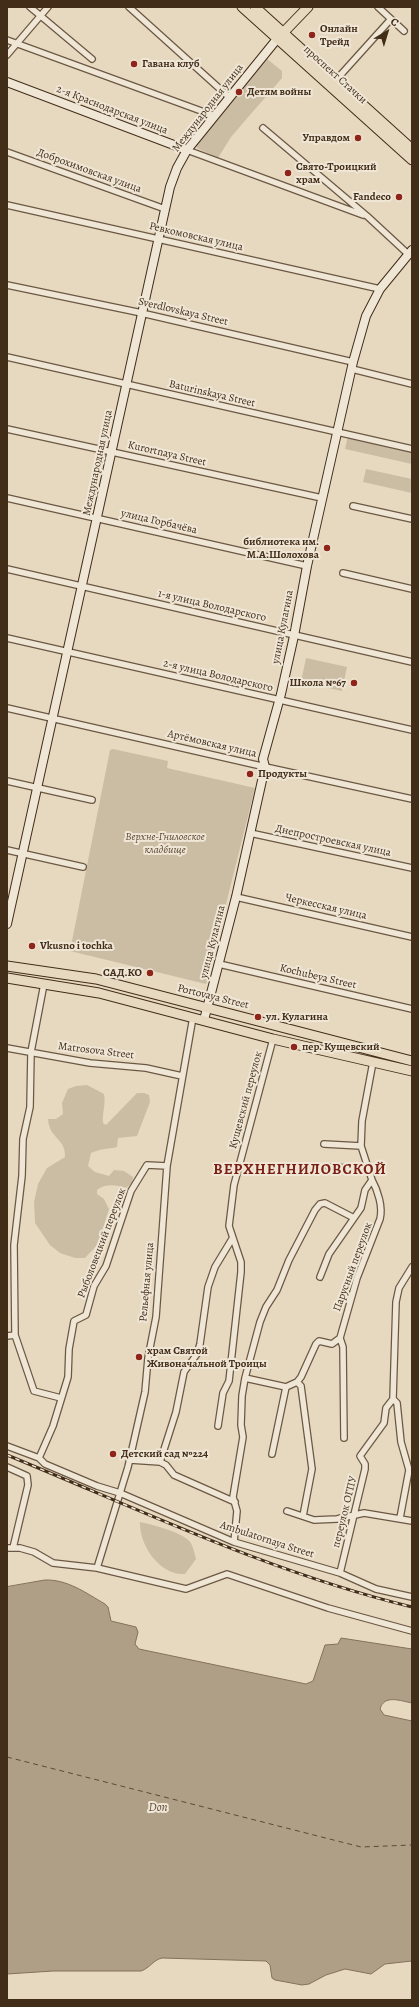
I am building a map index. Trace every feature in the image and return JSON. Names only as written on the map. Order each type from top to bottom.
[{"type":"main road","name":"проспект Стачки","points":[[242,7],[336,80],[412,149]]},
{"type":"main road","name":"проспект Стачки","points":[[255,7],[280,36],[412,160]]},
{"type":"main road","points":[[280,36],[308,7]]},
{"type":"main road","name":"Portovaya Street","points":[[7,966],[96,979],[412,1061]]},
{"type":"main road","points":[[7,978],[114,997],[273,1039],[412,1071]]},
{"type":"main road","points":[[114,997],[109,990],[115,984]]},
{"type":"street","points":[[30,7],[92,59]]},
{"type":"street","points":[[7,55],[48,7]]},
{"type":"street","points":[[130,7],[230,98]]},
{"type":"street","points":[[378,7],[404,31]]},
{"type":"street","points":[[336,80],[391,19]]},
{"type":"street","name":"Международная улица","points":[[8,919],[158,238],[177,168],[187,150],[280,36]]},
{"type":"street","points":[[7,40],[215,116]]},
{"type":"street","name":"2-я Краснодарская улица","points":[[7,82],[218,162],[367,216]]},
{"type":"street","points":[[263,128],[410,252]]},
{"type":"street","name":"Доброхимовская улица","points":[[7,152],[165,209]]},
{"type":"street","name":"Ревкомовская улица","points":[[7,205],[380,289]]},
{"type":"street","name":"улица Кулагина","points":[[204,1020],[236,897],[265,767],[263,759],[280,700],[322,498],[366,316],[380,289],[410,252]]},
{"type":"street","name":"Sverdlovskaya Street","points":[[7,285],[142,313],[353,365],[412,384]]},
{"type":"street","name":"Baturinskaya Street","points":[[7,357],[412,449]]},
{"type":"street","name":"Kurortnaya Street","points":[[7,429],[322,498]]},
{"type":"street","name":"улица Горбачёва","points":[[7,498],[307,566]]},
{"type":"street","points":[[353,506],[412,519]]},
{"type":"street","name":"1-я улица Володарского","points":[[7,569],[412,662]]},
{"type":"street","points":[[343,573],[412,589]]},
{"type":"street","name":"2-я улица Володарского","points":[[7,638],[412,730]]},
{"type":"street","name":"Артёмовская улица","points":[[7,708],[412,799]]},
{"type":"street","points":[[7,781],[92,800]]},
{"type":"street","name":"Днепростроевская улица","points":[[250,833],[412,868]]},
{"type":"street","points":[[7,850],[83,867]]},
{"type":"street","name":"Черкесская улица","points":[[236,897],[412,937]]},
{"type":"street","name":"Kochubeya Street","points":[[219,964],[412,1009]]},
{"type":"street","points":[[44,984],[31,1052],[30,1107],[23,1139],[20,1205],[14,1244],[15,1335],[34,1391],[61,1398]]},
{"type":"street","name":"Рельефная улица","points":[[97,1568],[130,1460],[145,1392],[148,1358],[156,1317],[167,1166],[193,1018]]},
{"type":"street","name":"Кущевский переулок","points":[[218,1426],[223,1393],[229,1381],[241,1272],[240,1257],[232,1239],[229,1226],[234,1185],[273,1039]]},
{"type":"street","name":"Matrosova Street","points":[[7,1048],[90,1063],[146,1068],[182,1076]]},
{"type":"street","name":"Парусный переулок","points":[[344,1438],[343,1347],[340,1338],[357,1278],[382,1212],[376,1187],[372,1180],[361,1146],[362,1121],[373,1062]]},
{"type":"street","points":[[324,1144],[361,1146]]},
{"type":"street","name":"Рыболовецкий переулок","points":[[39,1458],[53,1426],[68,1377],[69,1349],[74,1321],[86,1315],[94,1286],[106,1266],[131,1191],[148,1165],[167,1166]]},
{"type":"street","points":[[329,1167],[369,1169]]},
{"type":"street","name":"Парусный переулок","points":[[320,1277],[329,1254],[361,1208],[365,1190],[372,1180]]},
{"type":"street","points":[[234,1542],[237,1524],[237,1511],[233,1497],[243,1437],[241,1425],[242,1396],[245,1378],[260,1322],[266,1307],[277,1290],[289,1260],[315,1210],[320,1204],[325,1203],[354,1218]]},
{"type":"street","points":[[160,1462],[176,1412],[184,1372],[197,1354],[200,1344],[208,1287],[216,1267],[232,1239]]},
{"type":"street","points":[[400,1518],[409,1470],[401,1442],[397,1402],[393,1399],[396,1302],[399,1288],[412,1267]]},
{"type":"street","points":[[7,1336],[15,1335]]},
{"type":"street","points":[[245,1378],[286,1387],[297,1382],[316,1344],[319,1341],[332,1344],[340,1338]]},
{"type":"street","points":[[297,1382],[301,1386],[312,1469],[303,1516]]},
{"type":"street","points":[[272,1454],[286,1387]]},
{"type":"street","name":"переулок ОГПУ","points":[[340,1573],[365,1469],[365,1464],[360,1456],[384,1423],[386,1408],[393,1399]]},
{"type":"street","name":"Ambulatornaya Street","points":[[7,1446],[39,1458],[45,1464],[97,1486],[120,1493],[234,1542],[340,1573],[376,1589],[412,1597]]},
{"type":"street","points":[[130,1460],[160,1462],[166,1465],[174,1475],[234,1502]]},
{"type":"street","points":[[7,1467],[27,1476],[28,1485],[10,1548],[34,1552],[53,1563],[97,1568],[186,1589],[227,1574],[328,1608],[412,1631]]},
{"type":"street","points":[[287,1511],[314,1520],[354,1516],[364,1513],[412,1521]]},
{"type":"green space","points":[[266,58],[282,71],[282,78],[231,137],[218,158],[197,148],[196,144]]},
{"type":"green space","points":[[348,436],[412,450],[412,464],[345,449]]},
{"type":"green space","points":[[366,469],[412,479],[412,493],[363,482]]},
{"type":"green space","points":[[306,658],[347,667],[342,691],[301,682]]},
{"type":"green space","name":"Верхне-Гниловское кладбище","points":[[113,749],[168,761],[167,768],[255,788],[206,984],[70,951],[110,750]]},
{"type":"green space","points":[[87,1085],[104,1094],[105,1101],[103,1123],[106,1125],[137,1093],[149,1095],[150,1102],[137,1136],[118,1138],[117,1147],[91,1153],[88,1166],[95,1172],[109,1176],[114,1170],[124,1171],[133,1177],[132,1183],[126,1188],[115,1185],[104,1186],[97,1190],[97,1194],[104,1199],[109,1209],[98,1244],[85,1258],[75,1258],[60,1253],[50,1245],[35,1223],[34,1202],[38,1184],[47,1168],[65,1157],[63,1146],[51,1131],[48,1119],[56,1119],[63,1114],[62,1103],[68,1089],[76,1086]]},
{"type":"green space","points":[[140,1522],[172,1531],[183,1536],[191,1543],[196,1559],[185,1574],[167,1570],[153,1557],[143,1540]]},
{"type":"water","name":"Don","points":[[45,1580],[53,1580],[69,1584],[105,1604],[108,1607],[111,1621],[136,1627],[138,1632],[135,1644],[139,1649],[306,1684],[313,1681],[325,1645],[338,1644],[341,1638],[412,1649],[412,1703],[389,1700],[382,1704],[380,1709],[384,1715],[412,1721],[412,1961],[385,1964],[371,1974],[345,1969],[326,1975],[309,1984],[302,1985],[275,1980],[272,1978],[270,1965],[266,1961],[162,1958],[156,1960],[141,1971],[53,1971],[7,1974],[7,1587]]},
{"type":"ferry route","points":[[7,1757],[361,1847],[412,1845]]},
{"type":"railway","points":[[7,1455],[207,1539],[257,1558],[308,1577],[412,1607]]},
{"type":"place","name":"Онлайн Трейд","points":[[312,35]]},
{"type":"place","name":"Гавана клуб","points":[[134,64]]},
{"type":"place","name":"Детям войны","points":[[239,92]]},
{"type":"place","name":"Управдом","points":[[358,138]]},
{"type":"place","name":"Свято-Троицкий храм","points":[[288,173]]},
{"type":"place","name":"Fandeco","points":[[399,197]]},
{"type":"place","name":"библиотека им. М.А.Шолохова","points":[[327,548]]},
{"type":"place","name":"Школа №67","points":[[354,683]]},
{"type":"place","name":"Продукты","points":[[250,774]]},
{"type":"place","name":"Vkusno i tochka","points":[[32,946]]},
{"type":"place","name":"САД.КО","points":[[150,973]]},
{"type":"place","name":"ул. Кулагина","points":[[258,1017]]},
{"type":"place","name":"пер. Кущевский","points":[[294,1047]]},
{"type":"place","name":"храм Святой Живоначальной Троицы","points":[[139,1357]]},
{"type":"place","name":"Детский сад №224","points":[[113,1454]]},
{"type":"district","name":"ВЕРХНЕГНИЛОВСКОЙ","points":[[300,1170]]}]
